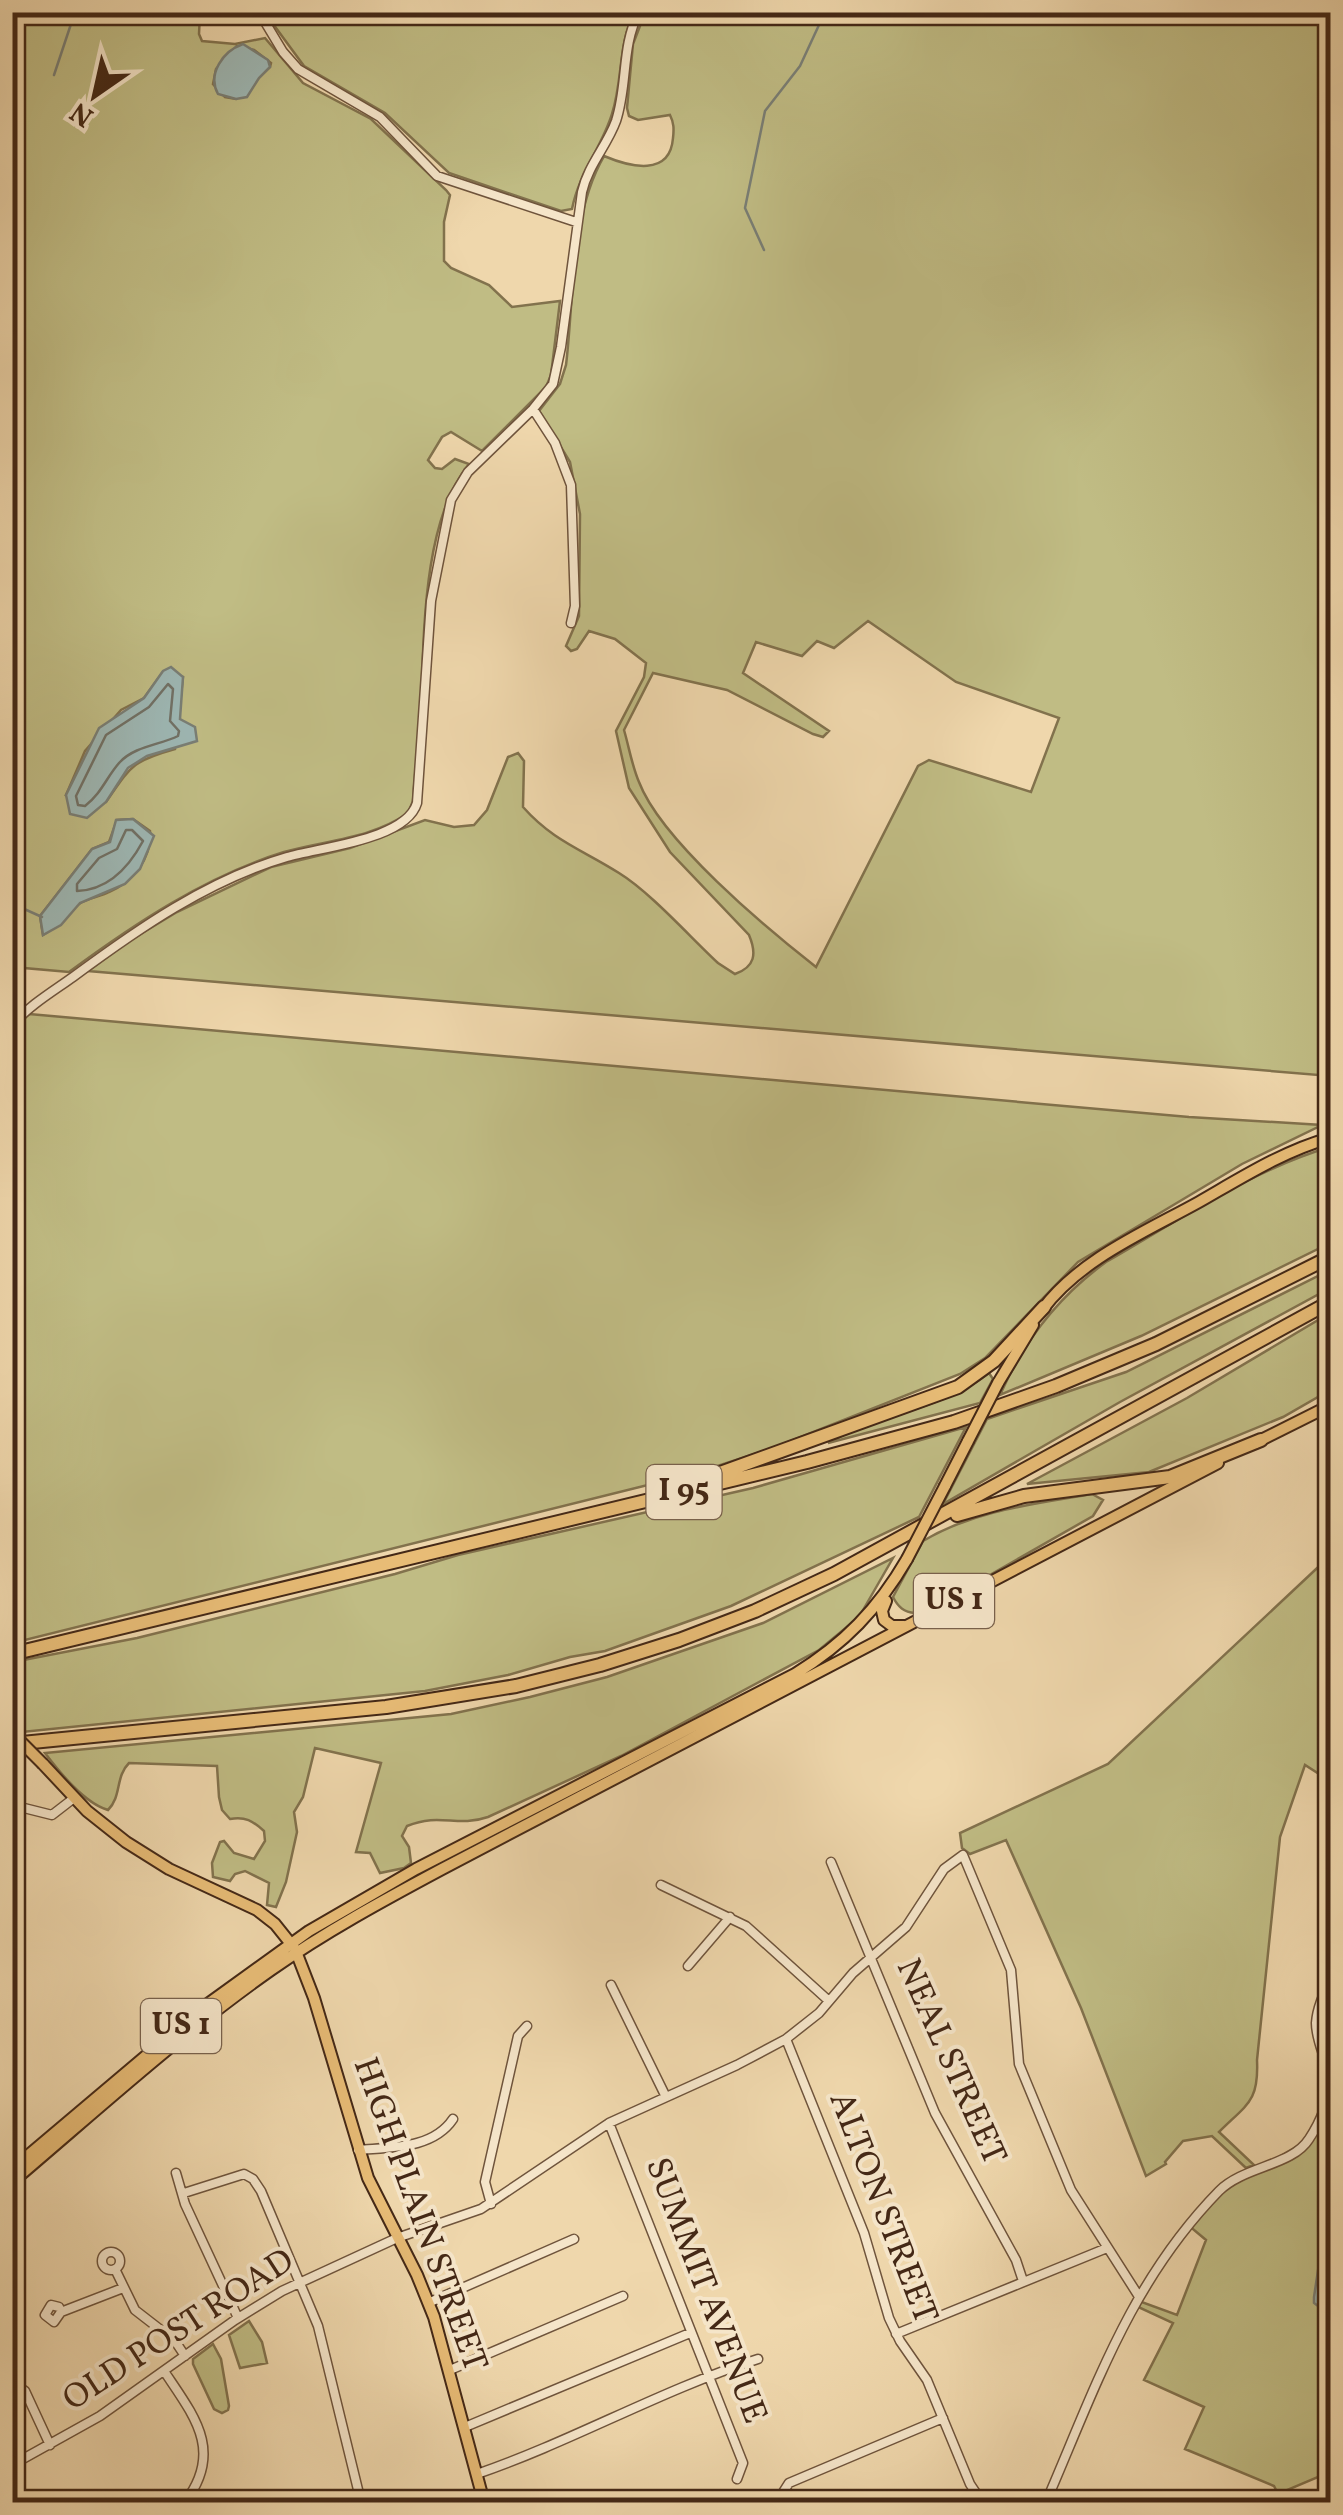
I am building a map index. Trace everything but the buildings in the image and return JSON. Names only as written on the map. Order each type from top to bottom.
[{"type":"highway","name":"I 95","points":[[12,1654],[859,1449],[1006,1404],[1156,1344],[1330,1257]]},
{"type":"highway","points":[[12,1744],[407,1704],[548,1679],[660,1647],[825,1578],[1330,1302]]},
{"type":"highway","points":[[651,1500],[953,1389],[990,1365],[1044,1307]]},
{"type":"highway","points":[[922,1526],[1019,1496],[1166,1478],[1262,1440]]},
{"type":"main road","name":"US 1","points":[[12,2170],[204,2006],[365,1897],[818,1660],[867,1618],[897,1577],[998,1383],[1044,1307],[1072,1279],[1106,1254],[1275,1160],[1330,1138]]},
{"type":"main road","name":"US 1","points":[[12,2182],[294,1948],[1328,1405]]},
{"type":"main road","points":[[897,1577],[882,1617],[892,1626],[910,1624]]},
{"type":"main road","name":"HIGH PLAIN STREET","points":[[12,1734],[74,1798],[138,1850],[257,1910],[294,1948],[317,2008],[358,2150],[428,2303],[450,2370],[484,2502]]},
{"type":"street","points":[[259,12],[298,70],[379,117],[437,176],[576,222]]},
{"type":"street","points":[[12,1024],[129,936],[187,901],[277,860],[369,836],[412,814],[418,800],[432,597],[451,500],[468,472],[533,409],[556,377],[586,175],[617,116],[629,40],[639,12]]},
{"type":"street","points":[[533,409],[564,462],[574,496],[575,606],[571,623]]},
{"type":"street","points":[[12,1805],[52,1816],[74,1798]]},
{"type":"street","name":"OLD POST ROAD","points":[[12,2465],[100,2416],[238,2318],[300,2282],[398,2238],[490,2204],[608,2122],[786,2039],[912,1920],[944,1870],[963,1854],[1011,1970],[1019,2064],[1067,2182],[1107,2248]]},
{"type":"street","name":"NEAL STREET","points":[[831,1862],[934,2113],[1016,2260],[1023,2282]]},
{"type":"street","points":[[660,1885],[746,1926],[829,2002]]},
{"type":"street","points":[[688,1966],[730,1917]]},
{"type":"street","points":[[1046,2502],[1138,2295],[1166,2252],[1228,2183],[1243,2173],[1294,2154],[1310,2139],[1328,2093],[1328,2069],[1316,2023],[1330,1980]]},
{"type":"street","points":[[611,1985],[666,2095]]},
{"type":"street","points":[[490,2204],[485,2182],[518,2036],[527,2026]]},
{"type":"street","name":"ALTON STREET","points":[[786,2039],[864,2234],[896,2334],[927,2380],[980,2500]]},
{"type":"street","points":[[358,2150],[432,2139],[454,2119]]},
{"type":"street","name":"SUMMIT AVENUE","points":[[608,2122],[743,2463],[737,2480]]},
{"type":"street","points":[[176,2173],[184,2204],[238,2318]]},
{"type":"street","points":[[184,2193],[235,2174],[253,2179],[322,2339],[361,2502]]},
{"type":"street","points":[[428,2303],[574,2239]]},
{"type":"street","points":[[896,2334],[1107,2248],[1138,2295]]},
{"type":"street","points":[[115,2269],[135,2310],[178,2343],[185,2356]]},
{"type":"street","points":[[62,2312],[123,2288]]},
{"type":"street","points":[[450,2370],[623,2296]]},
{"type":"street","points":[[465,2427],[690,2333]]},
{"type":"street","points":[[476,2474],[540,2450],[707,2375],[758,2359]]},
{"type":"street","points":[[164,2371],[198,2422],[203,2438],[198,2482],[185,2502]]},
{"type":"street","points":[[12,2382],[25,2391],[50,2445]]},
{"type":"street","points":[[784,2502],[782,2494],[789,2483],[942,2418]]},
{"type":"street","points":[[966,2502],[980,2500]]},
{"type":"shaded area","points":[[12,13],[200,13],[202,41],[235,44],[265,38],[303,83],[371,119],[446,190],[450,195],[444,222],[444,261],[451,268],[489,285],[512,307],[560,301],[551,375],[546,387],[482,451],[451,432],[442,437],[428,460],[442,469],[455,459],[469,464],[442,516],[428,581],[421,709],[413,801],[408,813],[364,834],[284,852],[227,874],[145,919],[69,972],[13,967]],"holes":[[[237,46],[254,50],[271,63],[236,99],[225,97],[213,84],[216,69]],[[163,672],[183,677],[175,749],[134,766],[106,802],[66,795],[85,751],[121,710],[144,698]],[[133,819],[150,831],[148,851],[139,868],[118,888],[79,904],[43,935],[40,916],[92,849],[109,842],[117,820]]]},
{"type":"shaded area","points":[[265,13],[634,13],[625,37],[608,126],[572,209],[561,211],[449,173],[385,113],[304,66]]},
{"type":"shaded area","points":[[645,13],[1330,13],[1330,1076],[88,971],[177,912],[271,867],[350,848],[425,820],[454,827],[474,825],[487,810],[508,757],[518,753],[524,761],[523,807],[534,819],[631,881],[718,963],[735,974],[750,964],[753,948],[749,935],[670,852],[629,788],[616,731],[644,677],[646,663],[615,639],[589,631],[577,649],[571,651],[566,646],[579,616],[580,514],[570,462],[539,411],[560,384],[566,365],[579,230],[593,179],[604,156],[647,166],[665,159],[670,150],[674,129],[670,115],[638,120],[629,116],[633,44]],"holes":[[[868,621],[956,682],[1059,718],[1031,792],[929,760],[918,766],[816,967],[717,882],[669,830],[639,782],[624,730],[653,673],[727,690],[823,737],[829,731],[743,673],[756,642],[802,656],[817,641],[834,648]]]},
{"type":"shaded area","points":[[29,1014],[1189,1117],[1322,1125],[1242,1164],[1078,1262],[985,1358],[960,1374],[773,1448],[696,1473],[13,1643],[12,1030]]},
{"type":"shaded area","points":[[1330,1147],[1330,1243],[1141,1336],[1000,1395],[1044,1321],[1106,1262],[1243,1183]]},
{"type":"shaded area","points":[[1330,1270],[1330,1288],[943,1504],[987,1419],[1126,1372]]},
{"type":"shaded area","points":[[1330,1313],[1330,1390],[1283,1417],[1149,1472],[1027,1484],[1187,1398]]},
{"type":"shaded area","points":[[989,1373],[993,1379],[980,1403],[828,1443],[931,1404]]},
{"type":"shaded area","points":[[966,1427],[919,1517],[731,1606],[605,1651],[425,1691],[22,1732],[13,1723],[13,1662],[137,1638],[458,1555],[753,1488]]},
{"type":"shaded area","points":[[1092,1494],[1103,1500],[1093,1516],[967,1588],[915,1613],[902,1608],[893,1597],[923,1541],[943,1530],[1005,1510]]},
{"type":"shaded area","points":[[1330,1556],[1330,1781],[1305,1765],[1280,1837],[1256,2085],[1244,2108],[1219,2132],[1254,2165],[1246,2168],[1212,2136],[1183,2141],[1166,2164],[1146,2176],[1081,2008],[1006,1840],[970,1854],[962,1848],[960,1833],[1108,1764]]},
{"type":"shaded area","points":[[893,1558],[859,1617],[819,1650],[621,1756],[488,1817],[430,1820],[407,1826],[402,1836],[409,1847],[411,1863],[404,1868],[380,1873],[370,1853],[356,1852],[381,1763],[315,1748],[303,1797],[294,1812],[297,1832],[276,1907],[267,1905],[269,1883],[245,1871],[235,1874],[230,1881],[213,1877],[212,1863],[220,1842],[224,1841],[234,1853],[254,1859],[265,1841],[264,1831],[256,1824],[230,1819],[222,1810],[217,1766],[129,1763],[108,1810],[81,1794],[45,1753],[451,1714],[530,1697],[607,1677],[763,1623]]},
{"type":"shaded area","points":[[1330,1980],[1330,2472],[1278,2494],[1274,2486],[1185,2449],[1204,2407],[1144,2380],[1173,2323],[1136,2306],[1139,2301],[1177,2315],[1206,2240],[1188,2225],[1219,2191],[1310,2139],[1328,2093],[1316,2023]]},
{"type":"shaded area","points":[[249,2321],[262,2342],[267,2363],[240,2368],[229,2335]]},
{"type":"shaded area","points":[[213,2344],[221,2359],[229,2406],[222,2413],[214,2409],[193,2364],[193,2359]]},
{"type":"water","points":[[243,44],[268,60],[270,67],[247,97],[236,99],[218,94],[214,79],[219,64]]},
{"type":"water","points":[[171,667],[183,677],[180,719],[195,727],[197,741],[147,756],[128,768],[106,802],[87,818],[70,814],[66,795],[99,728],[144,698],[163,671]]},
{"type":"water","points":[[133,819],[154,836],[140,869],[125,884],[80,903],[61,925],[43,935],[40,916],[92,849],[110,842],[116,820]]},
{"type":"water","points":[[1330,2242],[1330,2298],[1323,2310],[1314,2303],[1314,2297],[1320,2257]]},
{"type":"waterway","points":[[54,75],[75,12]]},
{"type":"waterway","points":[[764,250],[745,208],[765,111],[800,66],[825,12]]},
{"type":"waterway","points":[[12,908],[42,917]]}]
